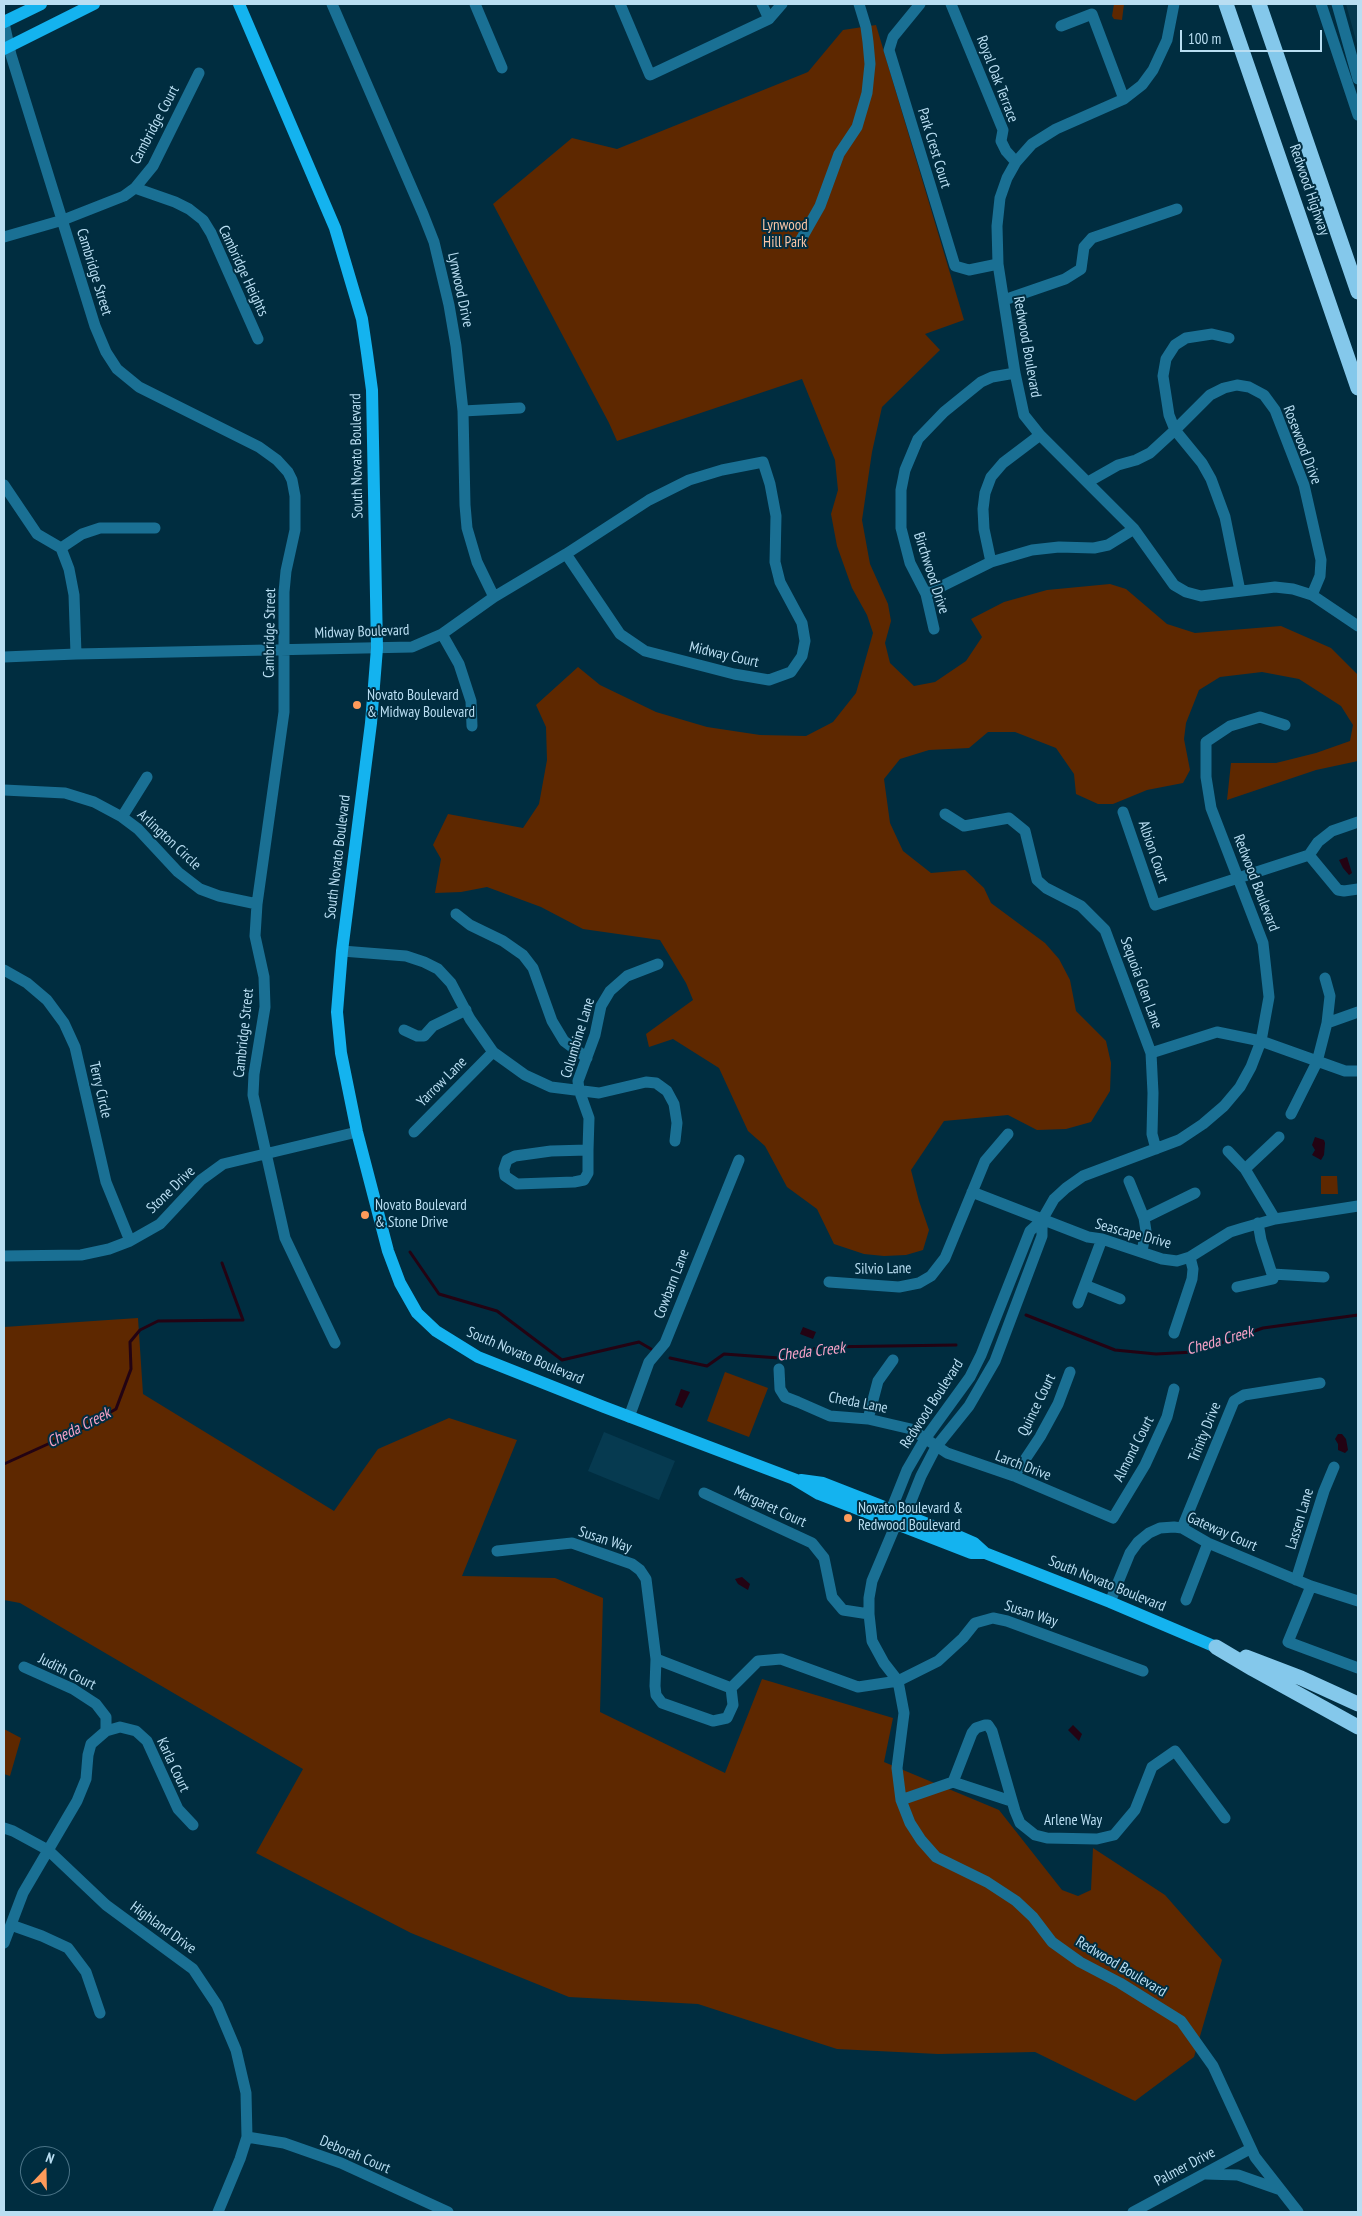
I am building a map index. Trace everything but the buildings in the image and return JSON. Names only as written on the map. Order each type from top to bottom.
[{"type":"highway","name":"Redwood Highway","points":[[1226,4],[1358,388]]},
{"type":"highway","name":"Redwood Highway","points":[[1259,4],[1358,292]]},
{"type":"highway","points":[[1216,1647],[1358,1727]]},
{"type":"highway","points":[[1216,1647],[1284,1671],[1358,1704]]},
{"type":"highway","points":[[1303,1696],[1358,1723]]},
{"type":"main road","points":[[4,22],[41,4]]},
{"type":"main road","points":[[6,48],[94,4]]},
{"type":"main road","name":"South Novato Boulevard","points":[[239,4],[335,228],[362,318],[372,390],[377,648],[371,723],[342,952],[338,991],[338,1020],[341,1053],[357,1132],[388,1251],[400,1282],[418,1313],[436,1331],[478,1357],[629,1417],[794,1479],[819,1494],[901,1520],[971,1553],[985,1554],[1110,1602],[1216,1647]]},
{"type":"main road","name":"South Novato Boulevard","points":[[794,1479],[823,1484],[891,1510],[901,1520]]},
{"type":"street","name":"Lynwood Drive","points":[[332,4],[434,242],[453,330],[462,411],[465,505],[468,528],[477,562],[494,597]]},
{"type":"street","points":[[475,4],[502,68]]},
{"type":"street","points":[[620,4],[650,74],[768,19],[782,4]]},
{"type":"street","points":[[762,4],[768,19]]},
{"type":"street","points":[[799,243],[820,206],[839,154],[857,127],[868,93],[870,64],[868,42],[866,27],[859,4]]},
{"type":"street","name":"Park Crest Court","points":[[920,4],[893,37],[888,50],[896,77],[955,266],[969,270],[998,264]]},
{"type":"street","name":"Royal Oak Terrace","points":[[951,4],[1003,130],[1002,141],[1006,151],[1016,162]]},
{"type":"street","name":"Redwood Boulevard","points":[[1174,4],[1172,23],[1160,58],[1142,85],[1124,99],[1056,129],[1032,144],[1016,162],[1007,178],[1000,198],[997,226],[998,264],[1015,373],[1024,415],[1040,435],[1134,528],[1174,585],[1201,596],[1275,586],[1293,589],[1312,595],[1358,626]]},
{"type":"street","points":[[1322,4],[1358,115]]},
{"type":"street","points":[[1337,4],[1358,79]]},
{"type":"street","points":[[1061,26],[1092,14],[1124,99]]},
{"type":"street","name":"Cambridge Street","points":[[4,22],[6,48],[63,220],[95,326],[106,352],[117,369],[139,387],[259,447],[277,460],[288,472],[292,480],[295,496],[294,530],[285,578],[284,712],[256,904],[255,936],[264,977],[265,1007],[254,1074],[253,1095],[285,1238],[335,1343]]},
{"type":"street","name":"Cambridge Court","points":[[135,188],[154,166],[199,73]]},
{"type":"street","points":[[4,237],[63,220],[124,196],[135,188]]},
{"type":"street","name":"Cambridge Heights","points":[[135,188],[175,202],[189,209],[203,220],[211,233],[258,339]]},
{"type":"street","points":[[1004,300],[1065,279],[1081,269],[1084,247],[1092,238],[1177,209]]},
{"type":"street","points":[[1229,338],[1212,334],[1186,338],[1175,346],[1166,359],[1163,376],[1169,415],[1176,430],[1202,463],[1211,479],[1225,517],[1240,591]]},
{"type":"street","name":"Birchwood Drive","points":[[934,629],[926,594],[910,563],[901,528],[901,490],[911,454],[918,439],[938,418],[981,382],[992,377],[1015,373]]},
{"type":"street","name":"Rosewood Drive","points":[[1088,482],[1118,465],[1136,460],[1150,453],[1176,430],[1210,395],[1224,388],[1249,387],[1264,395],[1275,410],[1304,485],[1322,560],[1320,576],[1312,595]]},
{"type":"street","points":[[462,411],[520,408]]},
{"type":"street","points":[[991,562],[984,529],[983,509],[985,493],[991,477],[1003,463],[1040,435]]},
{"type":"street","name":"Midway Boulevard","points":[[4,657],[412,647],[442,634],[494,597],[566,554],[649,500],[689,480],[722,470],[762,462]]},
{"type":"street","name":"Midway Court","points":[[566,554],[620,634],[645,651],[734,674],[769,680],[791,672],[802,656],[805,641],[802,623],[780,582],[775,562],[776,516],[770,484],[762,462]]},
{"type":"street","points":[[4,485],[37,534],[61,548],[69,569],[74,595],[76,654]]},
{"type":"street","points":[[61,548],[82,534],[100,528],[155,528]]},
{"type":"street","points":[[926,594],[991,562],[1032,550],[1060,547],[1094,548],[1108,545],[1134,528]]},
{"type":"street","points":[[442,634],[460,664],[471,701],[472,726]]},
{"type":"street","name":"Redwood Boulevard","points":[[891,1510],[907,1470],[925,1439],[958,1396],[973,1371],[1030,1231],[1042,1220],[1054,1199],[1083,1176],[1180,1140],[1224,1106],[1240,1087],[1261,1040],[1269,997],[1263,943],[1211,808],[1206,777],[1206,742],[1230,726],[1260,717],[1285,725]]},
{"type":"street","points":[[122,816],[147,777]]},
{"type":"street","name":"Arlington Circle","points":[[4,790],[65,793],[94,802],[122,816],[138,829],[178,872],[200,889],[219,896],[256,904]]},
{"type":"street","name":"Albion Court","points":[[1123,812],[1155,904],[1237,878]]},
{"type":"street","name":"Sequoia Glen Lane","points":[[945,814],[964,826],[1009,818],[1025,831],[1037,880],[1046,888],[1081,906],[1105,930],[1151,1053],[1153,1093],[1152,1134],[1156,1149]]},
{"type":"street","points":[[1237,878],[1309,855],[1318,842],[1332,831],[1358,822]]},
{"type":"street","points":[[1309,855],[1338,890],[1358,889]]},
{"type":"street","points":[[456,914],[470,925],[503,941],[523,955],[533,968],[552,1021],[564,1041],[587,1058]]},
{"type":"street","points":[[342,952],[406,956],[438,969],[451,983],[479,1034],[493,1052],[525,1075],[552,1087],[599,1093],[646,1082],[656,1084],[667,1091],[674,1104],[678,1123],[675,1140]]},
{"type":"street","name":"Columbine Lane","points":[[579,1090],[578,1081],[595,1035],[600,1006],[610,990],[627,976],[658,964]]},
{"type":"street","name":"Terry Circle","points":[[4,970],[27,983],[47,1000],[64,1023],[75,1047],[106,1182],[130,1241]]},
{"type":"street","points":[[1291,1114],[1317,1062],[1327,1023],[1330,996],[1324,978]]},
{"type":"street","points":[[404,1030],[416,1036],[424,1036],[433,1026],[466,1010]]},
{"type":"street","points":[[1327,1023],[1358,1012]]},
{"type":"street","points":[[1151,1053],[1217,1032],[1261,1040],[1345,1071],[1358,1071]]},
{"type":"street","name":"Yarrow Lane","points":[[414,1132],[493,1052]]},
{"type":"street","points":[[579,1090],[589,1118],[588,1173],[584,1180],[517,1184],[505,1176],[504,1169],[507,1160],[515,1156],[551,1151],[588,1150]]},
{"type":"street","name":"Stone Drive","points":[[4,1256],[81,1255],[109,1249],[130,1241],[160,1224],[201,1180],[223,1164],[357,1132]]},
{"type":"street","name":"Silvio Lane","points":[[829,1282],[899,1286],[918,1283],[931,1276],[945,1258],[985,1161],[1008,1134]]},
{"type":"street","points":[[1245,1168],[1279,1137]]},
{"type":"street","points":[[1228,1151],[1245,1168],[1275,1219]]},
{"type":"street","name":"Cowbarn Lane","points":[[629,1417],[649,1362],[665,1343],[739,1160]]},
{"type":"street","points":[[1129,1181],[1144,1218],[1146,1231],[1142,1251]]},
{"type":"street","points":[[972,1192],[1042,1220]]},
{"type":"street","points":[[1144,1218],[1195,1193]]},
{"type":"street","name":"Seascape Drive","points":[[1042,1220],[1088,1237],[1102,1239],[1162,1259],[1177,1261],[1190,1257],[1230,1232],[1275,1219],[1358,1206]]},
{"type":"street","name":"Redwood Boulevard","points":[[1042,1220],[1042,1236],[994,1361],[969,1406],[936,1447],[872,1581],[869,1598],[872,1641],[884,1663],[898,1681],[904,1713],[897,1768],[901,1800],[910,1823],[921,1840],[936,1857],[987,1882],[1016,1901],[1033,1917],[1052,1942],[1080,1962],[1120,1983],[1180,2021],[1214,2066],[1250,2149],[1278,2189],[1298,2212]]},
{"type":"street","points":[[1237,1287],[1273,1279],[1258,1224]]},
{"type":"street","points":[[1078,1303],[1102,1239]]},
{"type":"street","points":[[1174,1333],[1192,1279],[1193,1269],[1190,1257]]},
{"type":"street","points":[[1272,1274],[1324,1277]]},
{"type":"street","points":[[1085,1285],[1120,1298]]},
{"type":"street","points":[[868,1419],[878,1381],[892,1360]]},
{"type":"street","name":"Cheda Lane","points":[[779,1369],[780,1389],[785,1396],[830,1416],[868,1419],[911,1429],[925,1439]]},
{"type":"street","name":"Quince Court","points":[[1014,1476],[1040,1438],[1058,1404],[1070,1372]]},
{"type":"street","name":"Trinity Drive","points":[[1182,1528],[1234,1400],[1244,1395],[1320,1383]]},
{"type":"street","name":"Almond Court","points":[[1113,1518],[1144,1465],[1167,1417],[1174,1390]]},
{"type":"street","name":"Larch Drive","points":[[925,1439],[936,1447],[955,1456],[1014,1476],[1113,1518]]},
{"type":"street","name":"Lassen Lane","points":[[1296,1580],[1324,1491],[1334,1467]]},
{"type":"street","name":"Margaret Court","points":[[704,1493],[812,1543],[824,1558],[832,1597],[843,1610],[869,1614]]},
{"type":"street","name":"Gateway Court","points":[[1110,1602],[1130,1553],[1138,1542],[1149,1533],[1160,1528],[1182,1528],[1208,1543],[1296,1580],[1358,1601]]},
{"type":"street","name":"Susan Way","points":[[497,1551],[572,1543],[632,1564],[640,1570],[646,1579],[656,1659],[654,1686],[656,1695],[662,1703],[713,1721],[727,1718],[733,1705],[731,1688],[758,1662],[780,1659],[858,1688],[898,1681],[938,1661],[963,1638],[975,1623],[993,1618],[1007,1621],[1143,1671]]},
{"type":"street","points":[[1186,1600],[1208,1543]]},
{"type":"street","points":[[1311,1586],[1288,1642],[1358,1668]]},
{"type":"street","points":[[656,1659],[731,1688]]},
{"type":"street","name":"Judith Court","points":[[24,1667],[73,1689],[96,1704],[106,1717],[106,1732]]},
{"type":"street","name":"Arlene Way","points":[[954,1782],[972,1733],[982,1726],[988,1725],[992,1731],[1011,1801],[1020,1823],[1035,1835],[1047,1838],[1097,1839],[1114,1835],[1135,1810],[1152,1767],[1175,1751],[1225,1818]]},
{"type":"street","name":"Karla Court","points":[[106,1732],[120,1727],[136,1731],[147,1741],[178,1809],[193,1825]]},
{"type":"street","points":[[4,1943],[23,1893],[77,1801],[86,1779],[88,1755],[92,1744],[106,1732]]},
{"type":"street","points":[[901,1800],[954,1782],[1011,1801]]},
{"type":"street","name":"Highland Drive","points":[[4,1828],[48,1850],[106,1905],[193,1968],[217,2005],[236,2050],[246,2093],[247,2137],[218,2212]]},
{"type":"street","points":[[12,1925],[68,1948],[86,1972],[100,2013]]},
{"type":"street","name":"Deborah Court","points":[[247,2137],[284,2143],[341,2163],[448,2212]]},
{"type":"street","name":"Palmer Drive","points":[[1134,2212],[1250,2149]]},
{"type":"street","points":[[1204,2174],[1238,2175],[1278,2189]]},
{"type":"shaded area","points":[[1346,4],[1358,4],[1358,49],[1357,44]]},
{"type":"shaded area","points":[[1347,857],[1352,873],[1349,875],[1339,860]]},
{"type":"shaded area","points":[[1315,1137],[1324,1140],[1325,1143],[1324,1155],[1321,1160],[1312,1155],[1315,1150],[1312,1145]]},
{"type":"shaded area","points":[[803,1327],[816,1332],[813,1339],[800,1334]]},
{"type":"shaded area","points":[[681,1389],[690,1392],[682,1408],[675,1405]]},
{"type":"shaded area","points":[[604,1432],[675,1461],[659,1500],[588,1471]]},
{"type":"shaded area","points":[[1338,1434],[1342,1434],[1346,1439],[1348,1450],[1345,1453],[1338,1450],[1338,1444],[1335,1439]]},
{"type":"shaded area","points":[[742,1577],[750,1584],[748,1590],[738,1584],[735,1579]]},
{"type":"shaded area","points":[[1073,1725],[1082,1734],[1079,1741],[1068,1730]]},
{"type":"green space","points":[[1114,4],[1124,4],[1122,20],[1114,19],[1112,16]]},
{"type":"green space","name":"Lynwood Hill Park","points":[[876,25],[964,320],[925,334],[940,350],[882,407],[872,452],[862,520],[870,564],[888,604],[891,621],[885,643],[890,663],[914,686],[935,682],[966,661],[982,637],[971,619],[1004,602],[1047,590],[1110,584],[1126,589],[1167,624],[1195,633],[1281,626],[1331,648],[1358,675],[1358,761],[1316,770],[1227,800],[1231,763],[1276,763],[1316,753],[1350,741],[1353,725],[1341,706],[1299,679],[1262,672],[1220,677],[1199,690],[1186,723],[1184,739],[1190,770],[1183,783],[1147,790],[1113,804],[1098,804],[1076,794],[1074,774],[1056,748],[1015,732],[988,732],[969,748],[929,750],[900,759],[884,779],[890,823],[903,851],[931,873],[965,870],[984,888],[991,903],[1045,943],[1059,959],[1070,980],[1076,1011],[1106,1041],[1111,1063],[1110,1091],[1091,1122],[1066,1129],[1037,1130],[1008,1115],[944,1121],[911,1170],[929,1230],[923,1250],[906,1255],[884,1256],[864,1254],[834,1244],[817,1209],[787,1187],[765,1146],[748,1131],[719,1068],[673,1039],[649,1047],[646,1034],[693,1000],[686,983],[660,940],[583,929],[541,907],[487,887],[461,892],[435,893],[441,859],[433,845],[448,814],[523,828],[539,804],[547,760],[546,727],[536,705],[578,667],[600,685],[656,712],[707,727],[760,735],[806,736],[833,722],[856,693],[873,633],[867,615],[852,588],[837,546],[831,514],[838,490],[835,460],[802,379],[617,441],[493,204],[572,138],[617,149],[808,72],[843,30]]},
{"type":"green space","points":[[1321,1176],[1337,1176],[1338,1194],[1321,1194]]},
{"type":"green space","points":[[138,1318],[143,1394],[334,1511],[378,1449],[449,1418],[517,1440],[462,1576],[555,1578],[603,1598],[600,1712],[725,1773],[762,1679],[893,1718],[884,1762],[999,1810],[1062,1890],[1078,1896],[1091,1890],[1093,1848],[1165,1895],[1222,1960],[1194,2057],[1135,2101],[1035,2052],[938,2054],[837,2049],[698,2004],[569,1997],[411,1933],[256,1853],[303,1769],[20,1603],[4,1600],[4,1327]]},
{"type":"green space","points":[[725,1372],[768,1388],[749,1437],[707,1421]]},
{"type":"green space","points":[[4,1729],[21,1738],[10,1776],[4,1774]]},
{"type":"waterway","name":"Cheda Creek","points":[[410,1252],[439,1294],[497,1311],[562,1360],[639,1342],[651,1349]]},
{"type":"waterway","name":"Cheda Creek","points":[[4,1464],[81,1429],[116,1409],[131,1369],[130,1342],[140,1330],[158,1321],[243,1320],[222,1263]]},
{"type":"waterway","name":"Cheda Creek","points":[[1026,1315],[1115,1350],[1156,1354],[1194,1352],[1263,1328],[1358,1315]]},
{"type":"waterway","name":"Cheda Creek","points":[[670,1358],[707,1366],[724,1354],[779,1358],[822,1347],[956,1345]]},
{"type":"place","name":"Novato Boulevard & Midway Boulevard","points":[[357,705]]},
{"type":"place","name":"Novato Boulevard & Stone Drive","points":[[365,1215]]},
{"type":"place","name":"Novato Boulevard & Redwood Boulevard","points":[[848,1518]]}]
